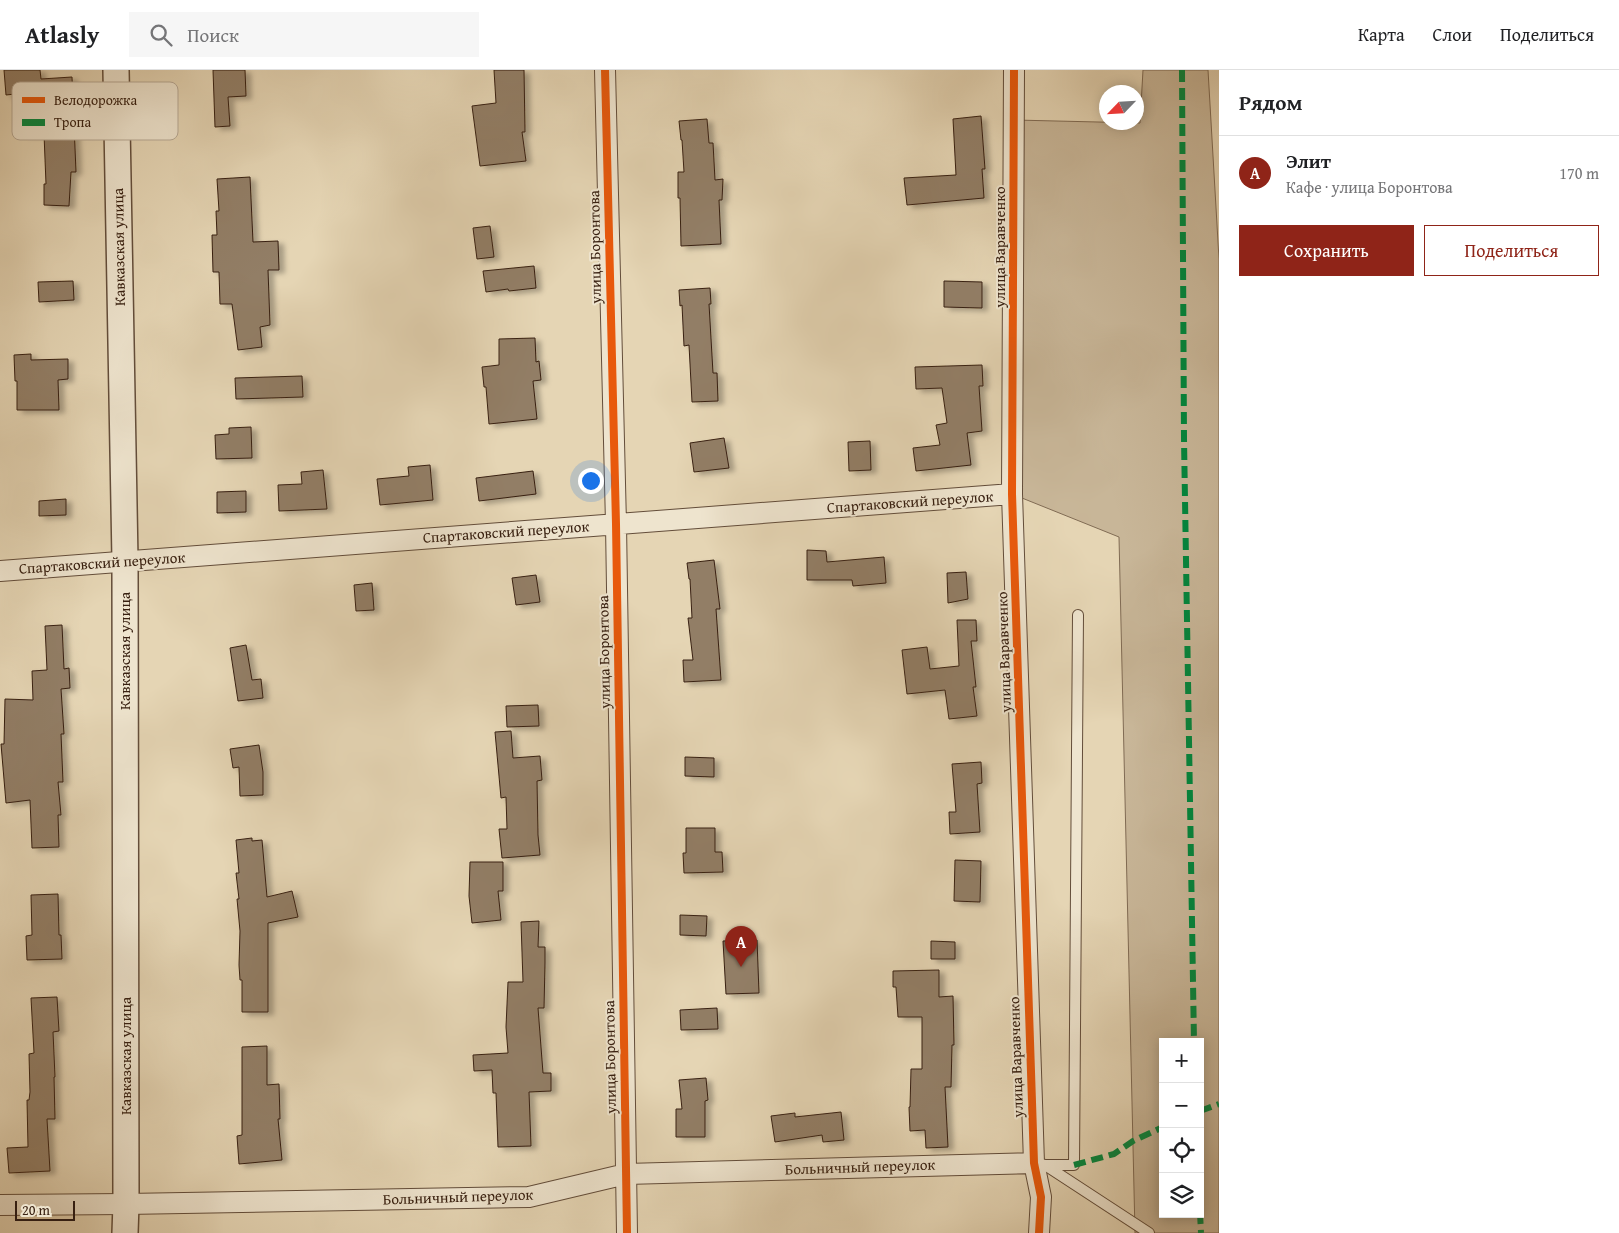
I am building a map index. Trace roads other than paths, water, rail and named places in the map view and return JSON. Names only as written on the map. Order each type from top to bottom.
[{"type":"street","name":"улица Боронтова","points":[[605,70],[616,524],[627,1233]]},
{"type":"street","name":"улица Варавченко","points":[[1014,70],[1012,494],[1041,1197],[1039,1233]]},
{"type":"street","name":"Кавказская улица","points":[[117,140],[125,560],[125,1233]]},
{"type":"street","name":"Спартаковский переулок","points":[[0,570],[1012,494]]},
{"type":"street","name":"Больничный переулок","points":[[0,1205],[529,1197],[626,1174],[1039,1164]]},
{"type":"lane","points":[[1039,1164],[1074,1165],[1078,615]]},
{"type":"lane","points":[[1039,1164],[1149,1233]]},
{"type":"place","name":"Элит","points":[[741,967]]}]
